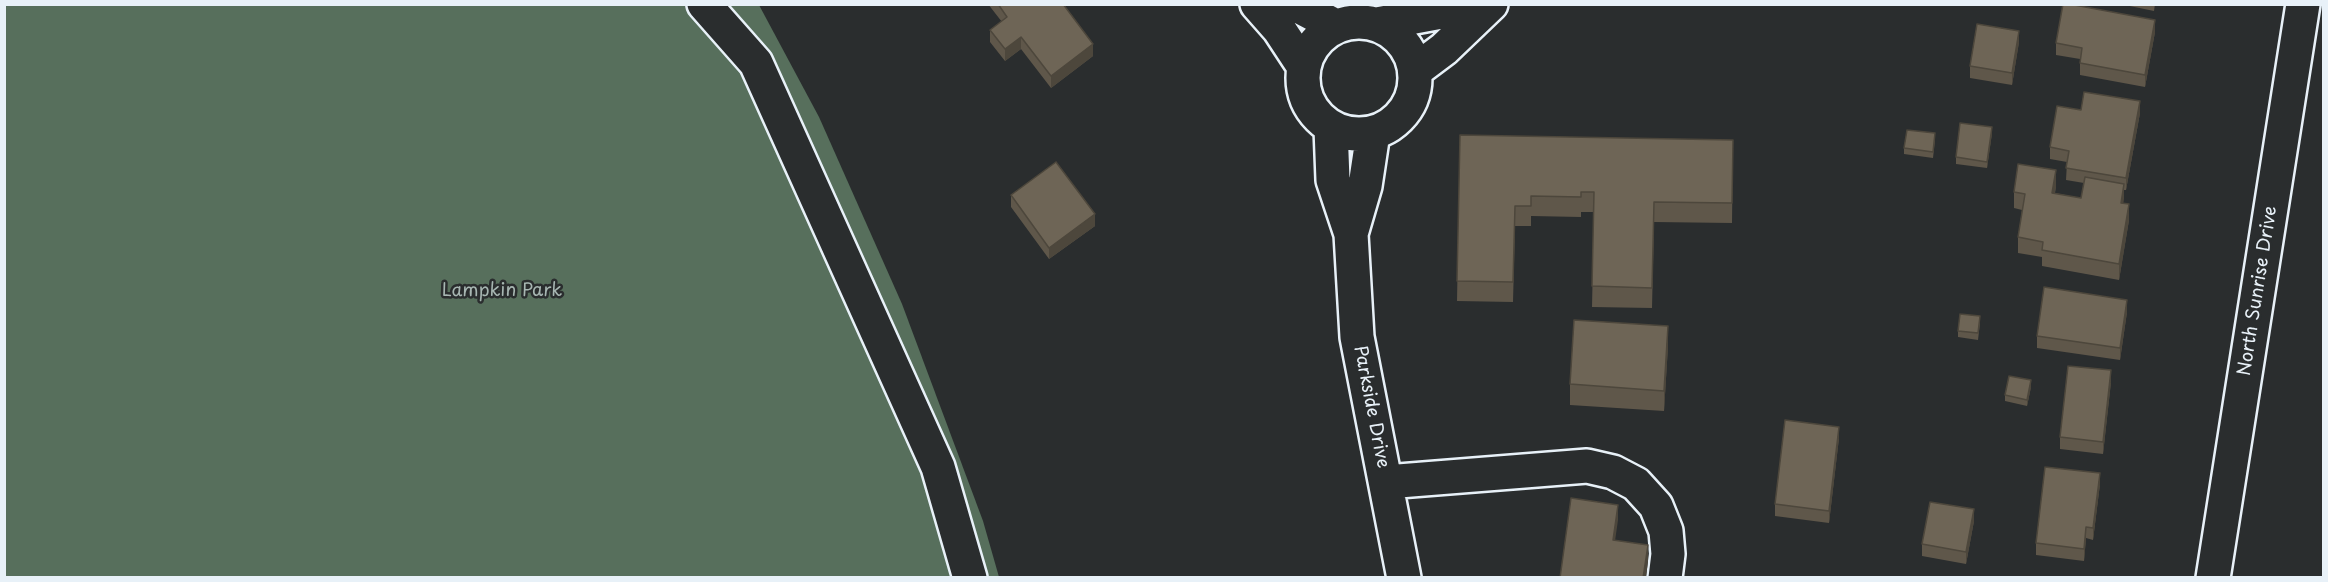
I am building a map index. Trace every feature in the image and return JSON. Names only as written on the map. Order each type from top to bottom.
[{"type":"street","points":[[704,4],[756,63],[938,467],[970,578]]},
{"type":"street","points":[[1257,4],[1279,29],[1304,67]]},
{"type":"street","points":[[1294,4],[1336,26]]},
{"type":"street","name":"North Sunrise Drive","points":[[2213,578],[2303,4]]},
{"type":"street","points":[[1377,24],[1396,34],[1409,50],[1416,70],[1415,91],[1407,110],[1392,125],[1373,133],[1352,134],[1331,128],[1315,114],[1305,96],[1302,75],[1307,55],[1319,38],[1336,26],[1356,21],[1377,24],[1452,10],[1488,7]]},
{"type":"street","points":[[1416,70],[1444,49],[1488,7]]},
{"type":"street","name":"Parkside Drive","points":[[1331,128],[1333,180],[1351,234],[1357,338],[1404,578]]},
{"type":"street","name":"Parkside Drive","points":[[1351,234],[1365,186],[1373,133]]},
{"type":"street","points":[[1386,482],[1587,466],[1613,472],[1636,484],[1656,506],[1666,531],[1668,554],[1665,578]]},
{"type":"green space","name":"Lampkin Park","points":[[4,5],[759,5],[819,117],[902,304],[983,521],[999,577],[5,577]]},
{"type":"building","points":[[998,4],[1063,4],[1093,44],[1051,76],[1021,37],[1005,49],[990,30],[1007,17]]},
{"type":"building","points":[[2063,4],[2155,20],[2145,75],[2080,63],[2082,48],[2056,43]]},
{"type":"building","points":[[1977,24],[2019,31],[2012,73],[1970,66]]},
{"type":"building","points":[[2084,92],[2140,101],[2126,178],[2066,168],[2069,151],[2050,147],[2057,106],[2081,110]]},
{"type":"building","points":[[1960,123],[1992,127],[1987,162],[1956,157]]},
{"type":"building","points":[[1907,130],[1935,133],[1933,152],[1904,148]]},
{"type":"building","points":[[1460,135],[1733,140],[1732,203],[1654,202],[1652,288],[1592,286],[1594,192],[1581,192],[1581,197],[1531,196],[1531,206],[1515,206],[1513,282],[1457,281]]},
{"type":"building","points":[[1056,162],[1095,214],[1049,248],[1011,195]]},
{"type":"building","points":[[2018,164],[2056,170],[2052,193],[2081,198],[2085,177],[2124,184],[2121,203],[2129,204],[2119,264],[2042,250],[2043,242],[2018,237],[2025,194],[2014,192]]},
{"type":"building","points":[[2044,287],[2127,300],[2120,348],[2037,336]]},
{"type":"building","points":[[1960,314],[1980,316],[1978,333],[1958,331]]},
{"type":"building","points":[[1574,320],[1668,326],[1664,391],[1570,384]]},
{"type":"building","points":[[2068,366],[2111,370],[2103,442],[2060,437]]},
{"type":"building","points":[[2009,376],[2031,380],[2027,400],[2005,395]]},
{"type":"building","points":[[1785,420],[1839,427],[1829,511],[1775,504]]},
{"type":"building","points":[[2045,467],[2100,473],[2093,528],[2086,527],[2084,549],[2036,543]]},
{"type":"building","points":[[1571,498],[1618,505],[1613,540],[1648,545],[1643,578],[1560,578]]},
{"type":"building","points":[[1930,502],[1974,509],[1966,552],[1922,544]]}]
